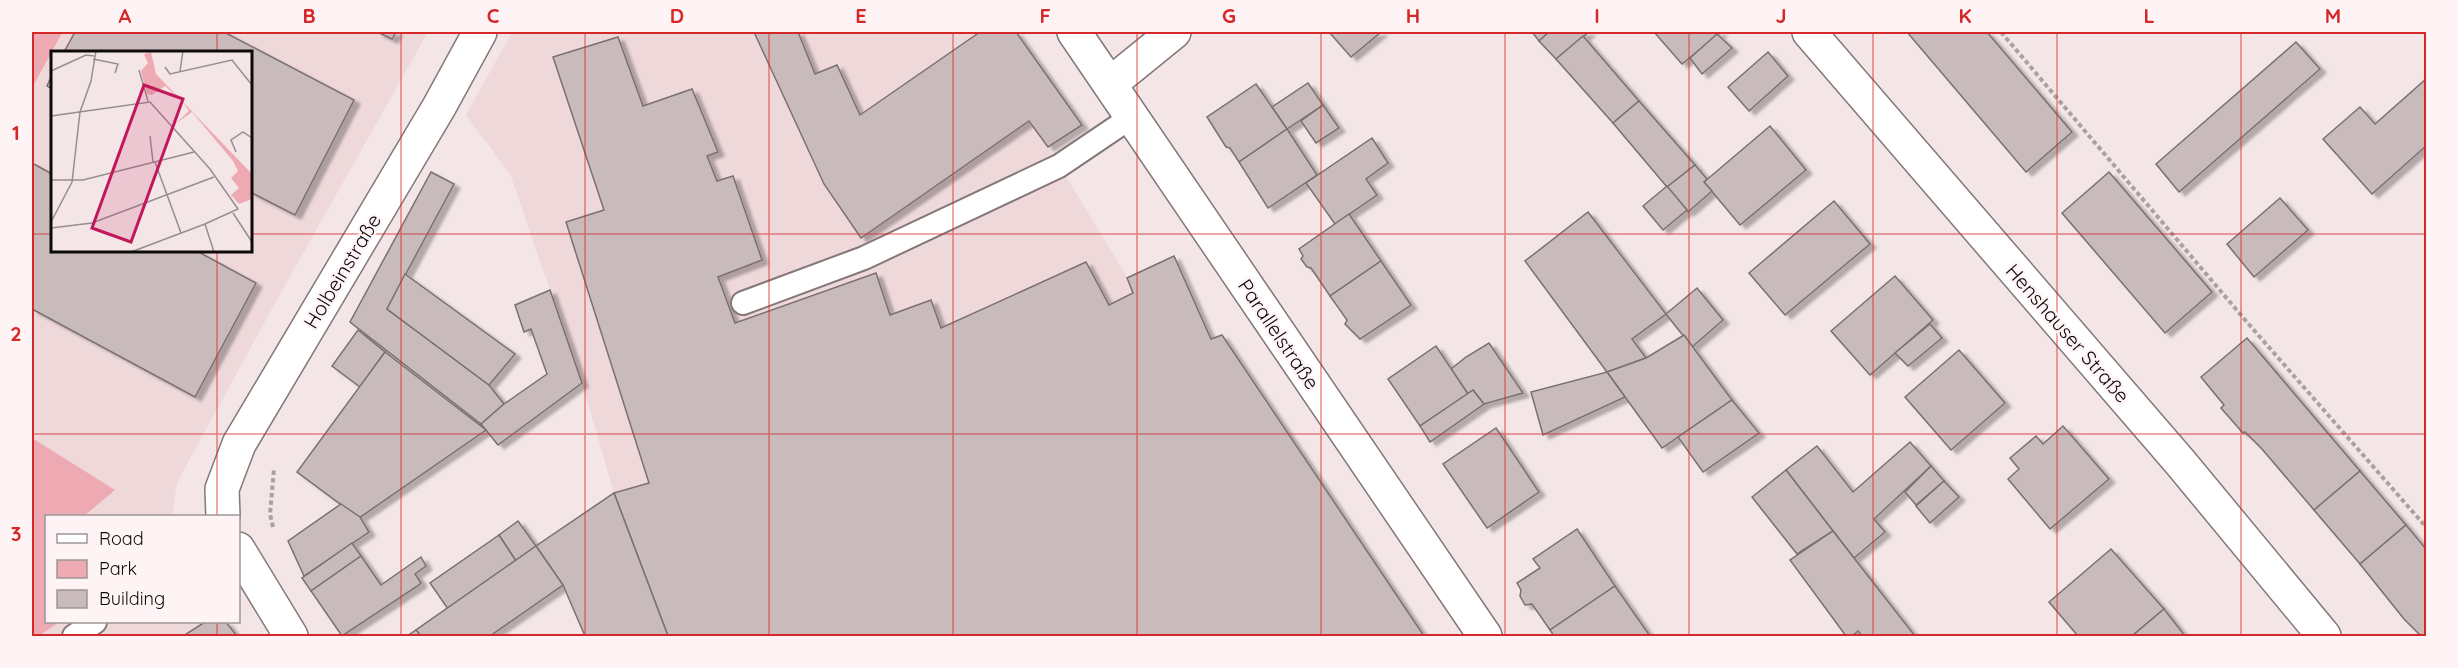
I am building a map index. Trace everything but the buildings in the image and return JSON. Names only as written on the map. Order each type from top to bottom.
[{"type":"street","name":"Holbeinstraße","points":[[223,515],[222,489],[239,444],[439,107],[480,32]]},
{"type":"street","name":"Parallelstraße","points":[[1074,32],[1485,636]]},
{"type":"street","points":[[1110,84],[1174,32]]},
{"type":"street","name":"Henshauser Straße","points":[[1809,32],[2180,462],[2324,636]]},
{"type":"street","points":[[240,552],[291,636]]},
{"type":"lane","points":[[743,303],[864,258],[1059,166],[1133,116]]},
{"type":"lane","points":[[74,636],[91,623]]},
{"type":"path","points":[[2001,32],[2246,321],[2427,527]]},
{"type":"path","points":[[274,465],[270,514],[274,534]]},
{"type":"shaded area","points":[[32,32],[428,32],[279,296],[177,483],[172,515],[45,515],[45,623],[227,623],[237,636],[32,636]]},
{"type":"shaded area","points":[[512,32],[1016,32],[1082,125],[1048,147],[1127,277],[1174,256],[1211,339],[1222,335],[1424,636],[668,636],[614,493],[582,383],[510,174],[466,115]]},
{"type":"green space","points":[[32,32],[62,33],[51,51],[32,88]]},
{"type":"green space","points":[[32,438],[115,490],[85,515],[45,515],[45,623],[58,623],[39,636],[32,636]]}]
